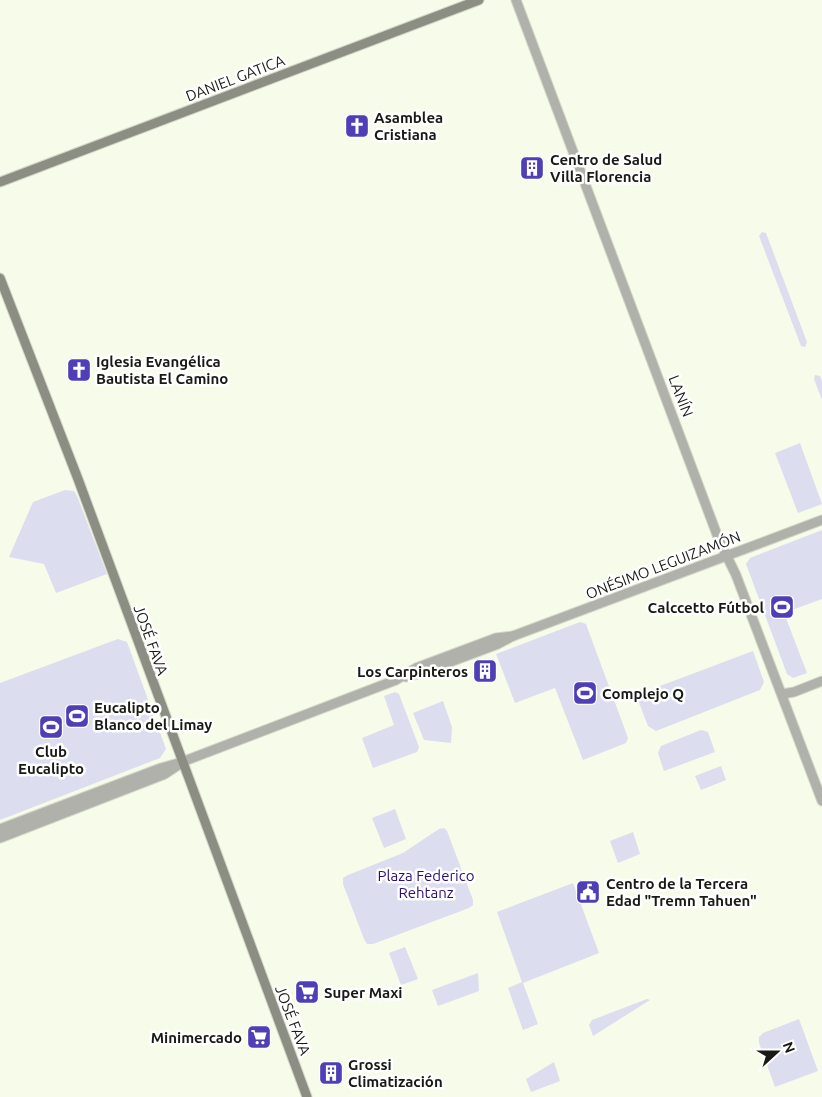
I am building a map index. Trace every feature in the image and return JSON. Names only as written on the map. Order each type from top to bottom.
[{"type":"main road","name":"DANIEL GATICA","points":[[0,182],[479,0]]},
{"type":"main road","name":"JOSÉ FAVA","points":[[0,278],[78,479],[307,1097]]},
{"type":"street","name":"LANÍN","points":[[516,0],[719,540],[736,575],[822,801]]},
{"type":"street","name":"ONÉSIMO LEGUIZAMÓN","points":[[0,829],[401,678],[418,674],[498,644],[514,636],[822,520]]},
{"type":"street","points":[[782,694],[794,692],[822,681]]},
{"type":"street","name":"ONÉSIMO LEGUIZAMÓN","points":[[0,838],[165,774],[182,762]]},
{"type":"green space","points":[[762,232],[766,233],[807,342],[805,347],[801,346],[759,236]]},
{"type":"green space","points":[[815,375],[820,376],[822,381],[822,400],[814,379]]},
{"type":"green space","points":[[800,443],[822,504],[798,513],[775,453]]},
{"type":"green space","points":[[65,490],[74,491],[77,496],[107,574],[56,593],[44,564],[9,557],[33,502]]},
{"type":"green space","name":"Calccetto Fútbol","points":[[822,530],[822,599],[784,613],[807,673],[793,678],[787,674],[746,564],[750,558]]},
{"type":"green space","name":"Complejo Q","points":[[580,622],[586,624],[628,738],[626,743],[583,760],[555,688],[515,703],[496,654]]},
{"type":"green space","name":"Eucalipto Blanco del Limay","points":[[118,639],[127,642],[166,749],[160,758],[0,820],[0,683]]},
{"type":"green space","points":[[753,651],[764,682],[760,690],[656,731],[648,726],[636,695]]},
{"type":"green space","points":[[395,692],[399,694],[419,747],[417,752],[373,768],[362,738],[394,725],[384,696]]},
{"type":"green space","points":[[443,701],[452,727],[451,743],[424,740],[413,713]]},
{"type":"green space","points":[[701,730],[708,732],[715,752],[664,771],[658,753],[661,746]]},
{"type":"green space","points":[[721,766],[726,780],[701,790],[695,776]]},
{"type":"green space","points":[[395,809],[406,839],[384,848],[372,818]]},
{"type":"green space","name":"Plaza Federico Rehtanz","points":[[444,828],[447,831],[473,900],[473,905],[373,944],[367,944],[343,884],[343,878],[403,853],[439,829]]},
{"type":"green space","points":[[633,832],[640,854],[618,863],[610,841]]},
{"type":"green space","points":[[573,883],[599,953],[523,983],[538,1024],[523,1030],[508,988],[522,982],[497,912]]},
{"type":"green space","points":[[405,947],[418,979],[401,985],[389,953]]},
{"type":"green space","points":[[478,973],[479,991],[438,1006],[432,990]]},
{"type":"green space","points":[[647,999],[650,1000],[593,1036],[589,1025],[592,1020]]},
{"type":"green space","points":[[799,1019],[818,1071],[775,1087],[759,1043],[759,1037],[763,1033]]},
{"type":"green space","points":[[554,1062],[560,1081],[531,1092],[526,1079]]},
{"type":"place","name":"Asamblea Cristiana","points":[[357,126]]},
{"type":"place","name":"Centro de Salud Villa Florencia","points":[[532,168]]},
{"type":"place","name":"Iglesia Evangélica Bautista El Camino","points":[[79,370]]},
{"type":"place","name":"Calccetto Fútbol","points":[[782,607]]},
{"type":"place","name":"Los Carpinteros","points":[[485,671]]},
{"type":"place","name":"Complejo Q","points":[[585,693]]},
{"type":"place","name":"Eucalipto Blanco del Limay","points":[[77,716]]},
{"type":"place","name":"Club Eucalipto","points":[[51,727]]},
{"type":"place","name":"Centro de la Tercera Edad \"Tremn Tahuen\"","points":[[588,892]]},
{"type":"place","name":"Super Maxi","points":[[307,992]]},
{"type":"place","name":"Minimercado","points":[[259,1037]]},
{"type":"place","name":"Grossi Climatización","points":[[331,1073]]}]
